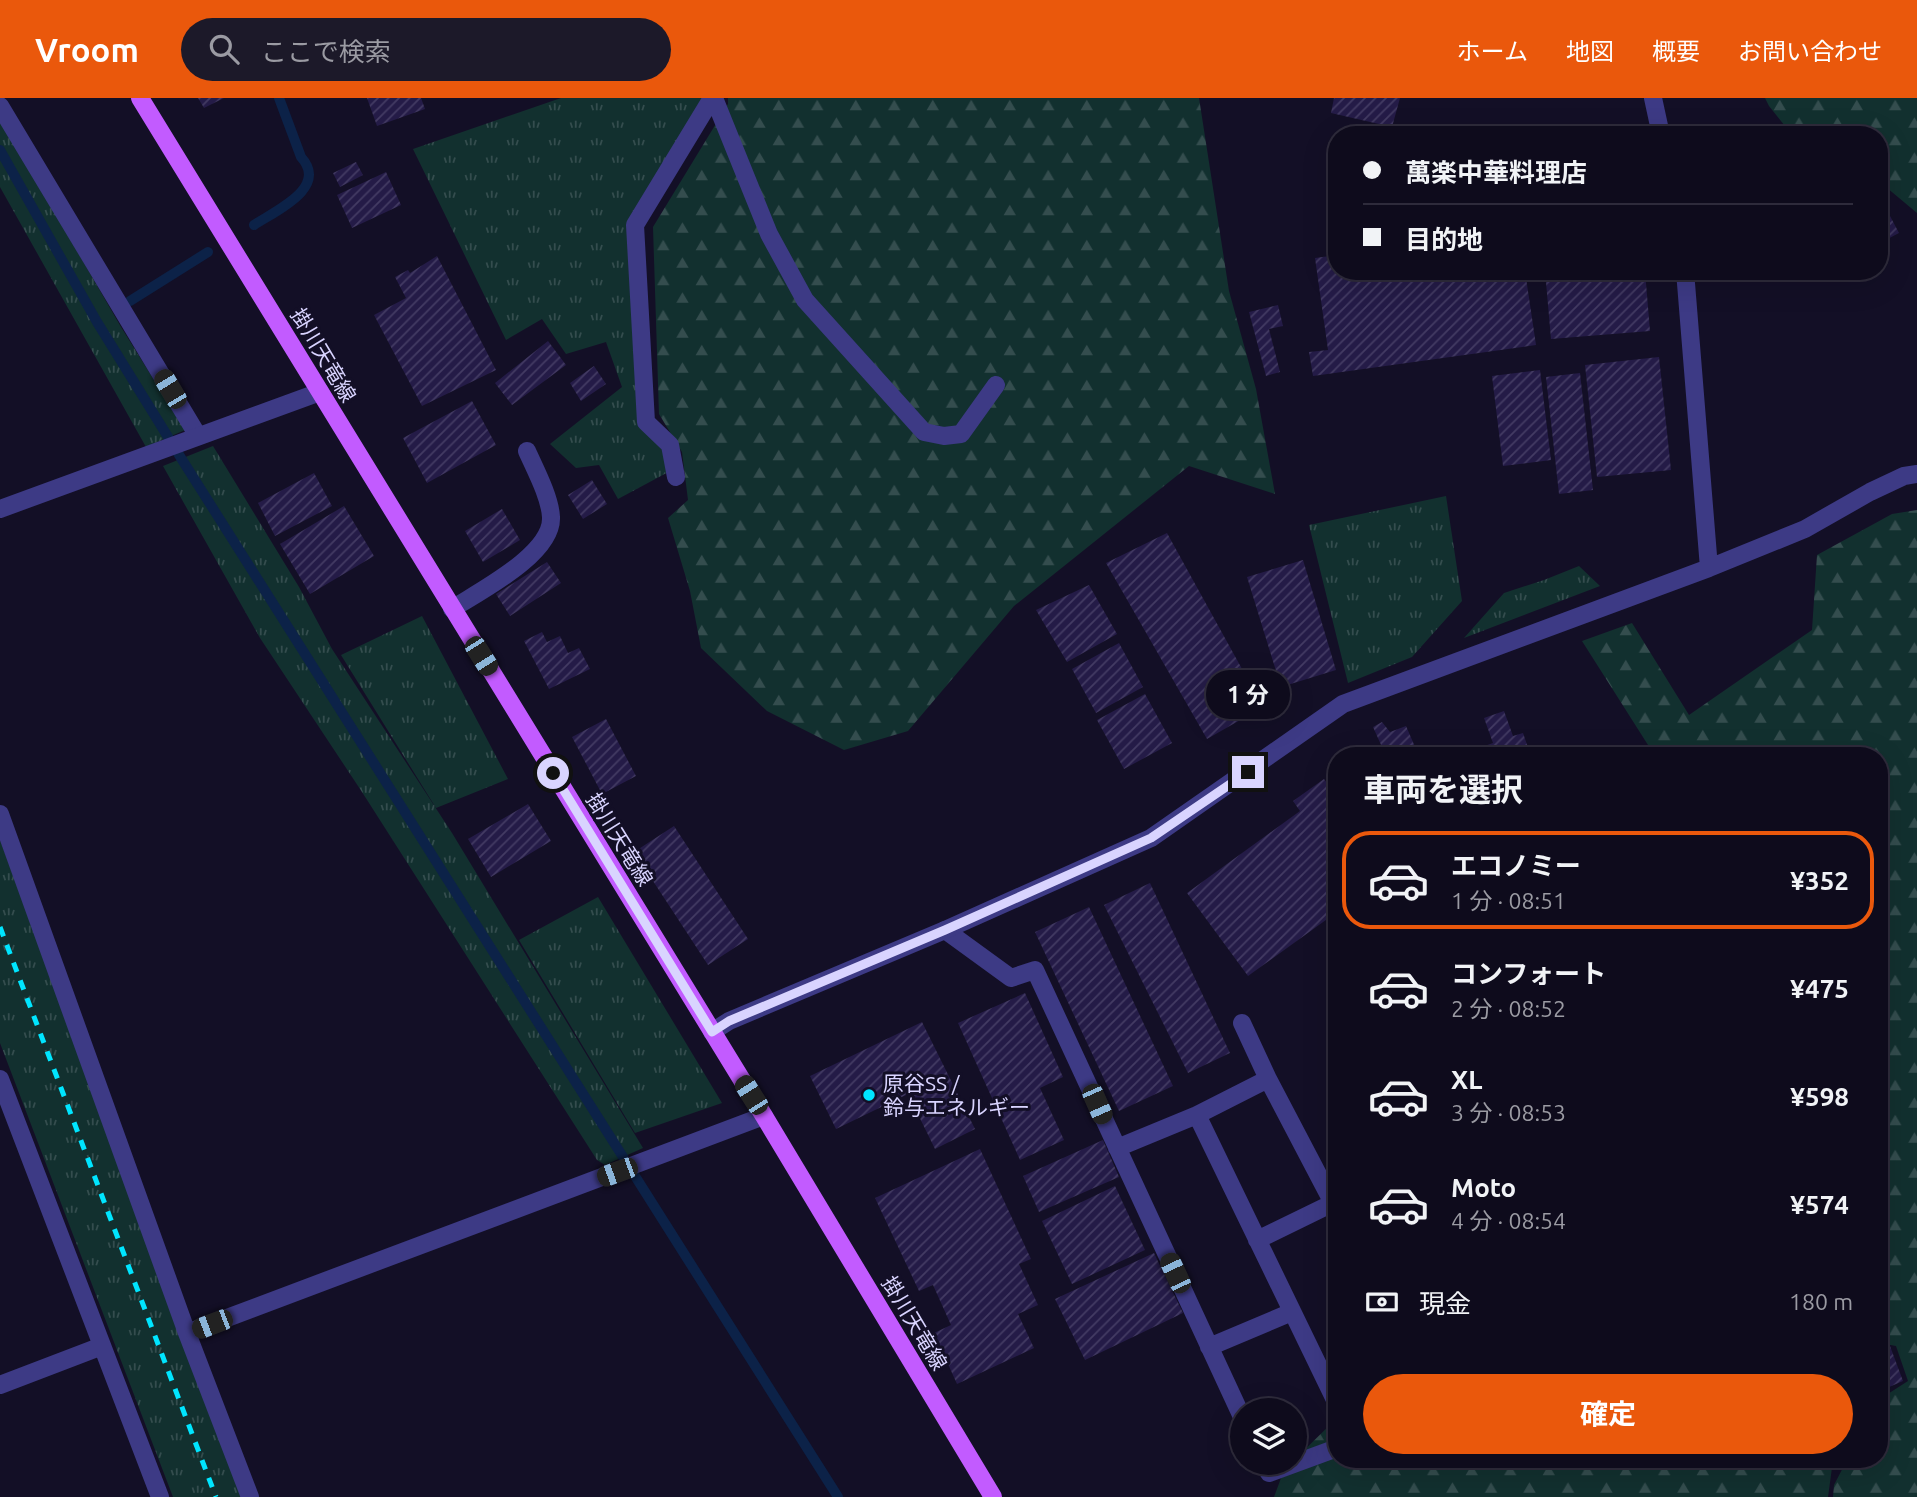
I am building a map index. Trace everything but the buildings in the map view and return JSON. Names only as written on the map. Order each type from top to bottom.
[{"type":"main road","name":"掛川天竜線","points":[[141,98],[764,1116],[993,1497]]},
{"type":"street","points":[[713,98],[769,234],[806,300],[924,432],[944,436],[961,434],[996,385]]},
{"type":"street","points":[[676,477],[670,444],[646,422],[635,225],[713,98]]},
{"type":"street","points":[[1653,98],[1659,126]]},
{"type":"street","points":[[0,106],[195,438]]},
{"type":"street","points":[[1686,280],[1709,568]]},
{"type":"street","points":[[0,509],[320,392]]},
{"type":"street","points":[[452,609],[535,554],[546,540],[551,517],[527,451]]},
{"type":"street","points":[[712,1032],[729,1021],[945,930],[1151,838],[1343,704],[1709,568],[1805,529],[1870,492],[1904,476],[1917,474]]},
{"type":"street","points":[[0,814],[187,1333],[250,1497]]},
{"type":"street","points":[[945,930],[1011,978],[1035,970],[1233,1398]]},
{"type":"street","points":[[1242,1024],[1328,1193]]},
{"type":"street","points":[[0,1079],[160,1497]]},
{"type":"street","points":[[1117,1148],[1196,1115],[1268,1079]]},
{"type":"street","points":[[1196,1115],[1328,1386]]},
{"type":"street","points":[[187,1333],[764,1116]]},
{"type":"street","points":[[1258,1240],[1328,1205]]},
{"type":"street","points":[[1209,1347],[1292,1312]]},
{"type":"street","points":[[0,1385],[102,1346]]},
{"type":"street","points":[[1307,1459],[1328,1451]]},
{"type":"green space","points":[[561,98],[712,98],[627,236],[646,422],[674,469],[618,499],[599,465],[576,468],[550,444],[622,387],[606,342],[566,354],[542,319],[506,340],[413,149]]},
{"type":"green space","points":[[728,98],[1199,98],[1229,291],[1256,389],[1275,494],[1189,466],[1014,606],[908,731],[844,750],[767,711],[701,648],[690,591],[668,518],[688,500],[682,452],[659,414],[653,227],[728,104]]},
{"type":"green space","points":[[1765,98],[1917,98],[1917,213],[1888,189],[1888,126],[1785,126]]},
{"type":"green space","points":[[0,118],[121,327],[185,430],[146,447],[0,187]]},
{"type":"green space","points":[[213,446],[299,587],[332,649],[452,833],[643,1148],[605,1165],[597,1160],[362,792],[260,638],[163,466]]},
{"type":"green space","points":[[1446,496],[1462,601],[1412,657],[1348,683],[1309,525]]},
{"type":"green space","points":[[1917,510],[1917,1497],[1833,1497],[1834,1485],[1843,1468],[1888,1468],[1888,1394],[1908,1381],[1896,1346],[1888,1344],[1888,747],[1649,747],[1582,641],[1632,623],[1689,715],[1812,630],[1817,555],[1892,514]]},
{"type":"green space","points":[[1579,566],[1600,586],[1464,638],[1504,593]]},
{"type":"green space","points":[[422,616],[508,779],[436,808],[341,655]]},
{"type":"green space","points":[[0,840],[246,1497],[173,1497],[0,1043]]},
{"type":"green space","points":[[598,897],[722,1103],[635,1133],[519,940]]},
{"type":"green space","points":[[1328,1427],[1328,1468],[1832,1468],[1828,1497],[1274,1497],[1282,1475],[1307,1475],[1307,1447]]},
{"type":"waterway","points":[[254,225],[296,197],[308,179],[308,168],[301,157],[279,98]]},
{"type":"waterway","points":[[0,150],[97,322],[181,458],[838,1497]]},
{"type":"waterway","points":[[130,301],[208,252]]},
{"type":"railway","points":[[0,927],[216,1497]]},
{"type":"place","name":"原谷SS / 鈴与エネルギー","points":[[869,1095]]},
{"type":"route","points":[[553,773],[712,1032],[729,1021],[945,930],[1151,838],[1248,772]]}]
